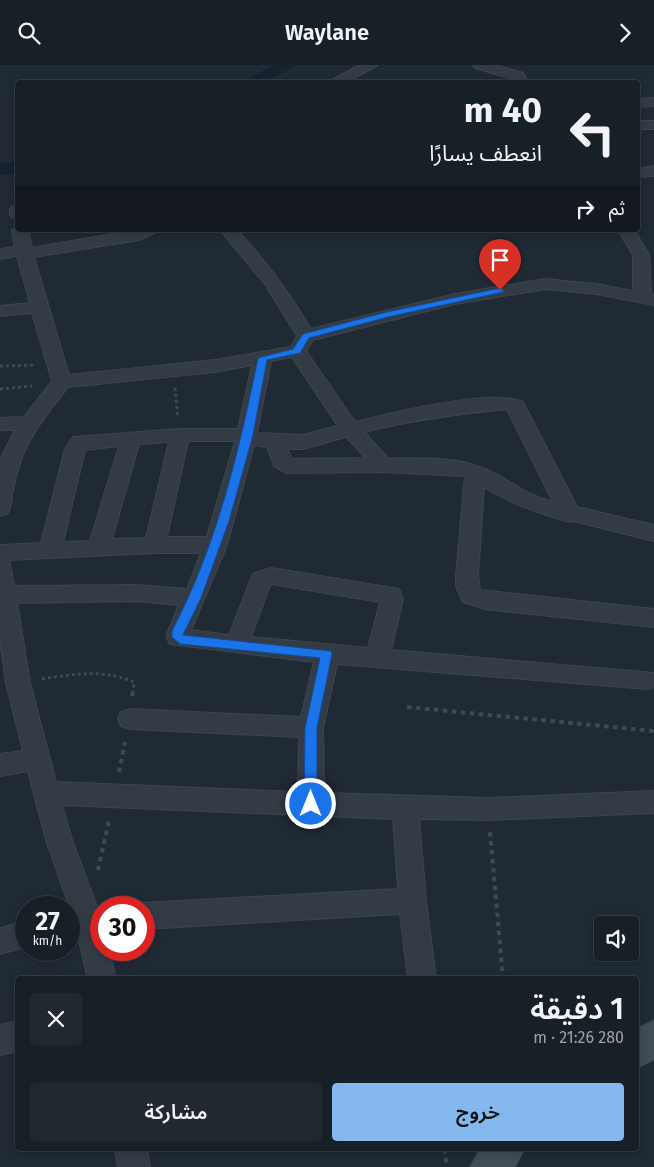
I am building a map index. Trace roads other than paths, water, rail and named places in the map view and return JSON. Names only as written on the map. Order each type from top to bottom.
[{"type":"main road","points":[[639,1049],[654,1038]]},
{"type":"main road","points":[[490,1167],[504,1151]]},
{"type":"street","points":[[339,80],[371,65]]},
{"type":"street","points":[[480,65],[518,75],[520,80]]},
{"type":"street","points":[[640,103],[654,102]]},
{"type":"street","points":[[640,125],[654,125]]},
{"type":"street","points":[[640,173],[654,171]]},
{"type":"street","points":[[0,499],[11,452],[59,373],[24,252],[20,232]]},
{"type":"street","points":[[0,254],[139,235],[144,232]]},
{"type":"street","points":[[230,232],[270,277],[301,344],[350,429],[383,465]]},
{"type":"street","points":[[59,373],[173,371],[262,358],[387,315],[514,288],[545,284],[569,285],[648,299],[648,255],[628,232]]},
{"type":"street","points":[[0,311],[40,307]]},
{"type":"street","points":[[262,358],[247,437],[216,545],[195,598],[178,631],[178,638],[327,654],[648,680]]},
{"type":"street","points":[[50,550],[77,444],[84,441],[180,435],[247,437],[275,442],[310,440],[398,417],[454,408],[504,403],[516,406],[570,515]]},
{"type":"street","points":[[0,424],[28,423]]},
{"type":"street","points":[[155,545],[180,435]]},
{"type":"street","points":[[99,547],[131,438]]},
{"type":"street","points":[[275,442],[280,461],[287,466],[446,466],[475,472],[516,497],[570,515],[654,533]]},
{"type":"street","points":[[475,472],[467,575],[467,586],[471,596],[485,601],[654,618]]},
{"type":"street","points":[[0,553],[99,547],[216,545]]},
{"type":"street","points":[[0,564],[2,595],[18,683],[59,840],[86,921],[101,976]]},
{"type":"street","points":[[237,645],[261,580],[271,576],[390,595],[392,599],[377,658]]},
{"type":"street","points":[[2,595],[135,593],[195,598]]},
{"type":"street","points":[[311,804],[311,728],[327,654]]},
{"type":"street","points":[[130,719],[311,728]]},
{"type":"street","points":[[0,765],[37,759]]},
{"type":"street","points":[[46,793],[405,808],[489,809],[654,802]]},
{"type":"street","points":[[405,808],[412,901],[422,976]]},
{"type":"street","points":[[155,915],[412,901]]},
{"type":"street","points":[[0,941],[15,937]]},
{"type":"street","points":[[0,1040],[15,1037]]},
{"type":"street","points":[[131,1151],[134,1167]]},
{"type":"waterway","points":[[256,80],[285,65]]},
{"type":"waterway","points":[[0,169],[15,167]]}]
